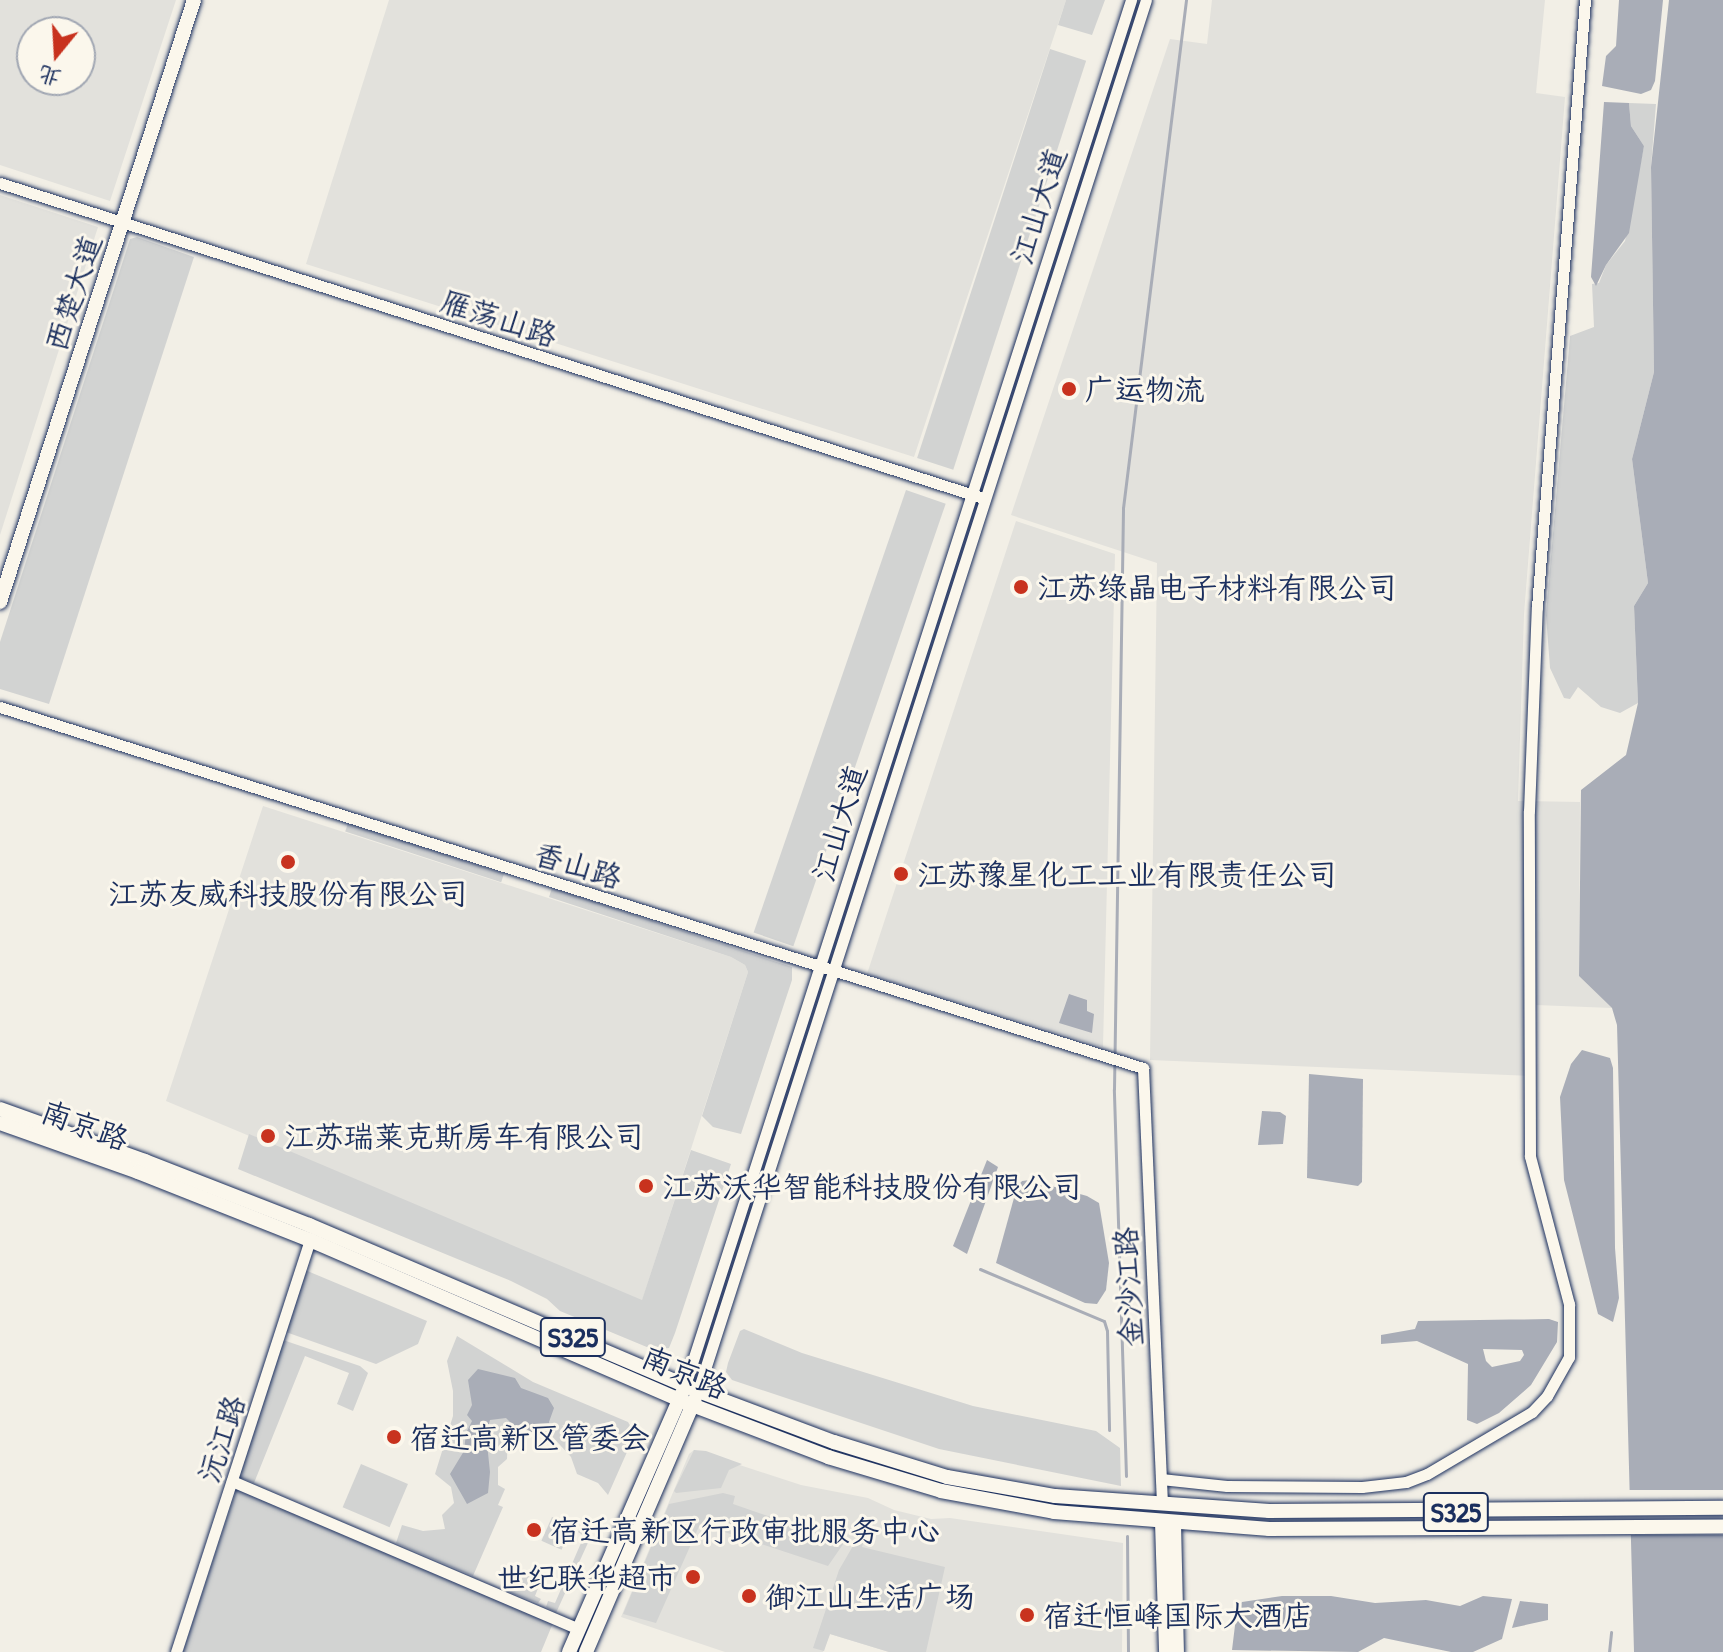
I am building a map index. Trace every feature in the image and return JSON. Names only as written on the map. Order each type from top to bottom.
[{"type":"main road","name":"西楚大道","points":[[0,602],[194,0]]},
{"type":"main road","name":"南京路","points":[[0,1109],[294,1219],[828,1457],[941,1491],[1054,1512],[1168,1523],[1331,1531],[1723,1527]]},
{"type":"main road","name":"南京路","points":[[0,1123],[138,1172],[689,1395],[947,1477],[1055,1496],[1190,1507],[1324,1513],[1723,1508]]},
{"type":"main road","name":"江山大道","points":[[569,1652],[689,1395]]},
{"type":"main road","name":"江山大道","points":[[586,1652],[689,1395]]},
{"type":"main road","points":[[1166,1652],[1168,1523]]},
{"type":"main road","points":[[1168,1523],[1177,1652]]},
{"type":"street","name":"江山大道","points":[[689,1395],[835,971],[1131,0]]},
{"type":"street","name":"江山大道","points":[[689,1395],[891,740],[978,496],[1146,0]]},
{"type":"street","points":[[1161,1479],[1227,1486],[1362,1487],[1406,1482],[1427,1474],[1532,1412],[1547,1396],[1569,1357],[1569,1304],[1530,1156],[1529,811],[1537,607],[1585,0]]},
{"type":"street","name":"雁荡山路","points":[[0,183],[978,496]]},
{"type":"street","name":"香山路","points":[[0,707],[1143,1068]]},
{"type":"street","name":"金沙江路","points":[[1143,1068],[1162,1504]]},
{"type":"street","name":"沅江路","points":[[176,1652],[310,1240]]},
{"type":"street","points":[[232,1481],[579,1629]]},
{"type":"shaded area","points":[[0,0],[176,0],[110,201],[0,165]]},
{"type":"shaded area","points":[[389,0],[1066,0],[914,457],[306,264]]},
{"type":"shaded area","points":[[1066,0],[1105,0],[1092,35],[1058,25]]},
{"type":"shaded area","points":[[1212,0],[1545,0],[1536,93],[1565,97],[1524,614],[1518,801],[1580,802],[1579,976],[1612,1008],[1536,1005],[1535,1076],[1150,1060],[1157,563],[1011,515],[1170,39],[1207,44]]},
{"type":"shaded area","points":[[1619,0],[1663,0],[1655,81],[1651,90],[1641,94],[1602,86],[1606,56],[1616,46]]},
{"type":"shaded area","points":[[1669,0],[1723,0],[1723,1652],[1634,1652],[1617,1025],[1612,1008],[1579,976],[1581,790],[1626,755],[1638,703],[1634,606],[1648,583],[1632,459],[1654,372],[1651,167]]},
{"type":"shaded area","points":[[1050,49],[1086,61],[953,470],[917,458]]},
{"type":"shaded area","points":[[1604,102],[1629,103],[1631,126],[1644,146],[1629,233],[1606,265],[1596,286],[1591,277]]},
{"type":"shaded area","points":[[1629,103],[1656,104],[1651,167],[1654,372],[1632,459],[1648,583],[1634,606],[1638,703],[1620,713],[1601,707],[1578,687],[1570,699],[1564,698],[1550,668],[1546,615],[1570,336],[1594,327],[1592,284],[1599,283],[1606,265],[1625,241],[1644,146],[1631,126]]},
{"type":"shaded area","points":[[0,195],[98,227],[0,535]]},
{"type":"shaded area","points":[[137,237],[194,257],[49,704],[0,689],[0,642],[130,239]]},
{"type":"shaded area","points":[[906,490],[946,504],[793,946],[754,933]]},
{"type":"shaded area","points":[[1016,521],[1115,554],[1103,1047],[867,974]]},
{"type":"shaded area","points":[[263,806],[731,957],[745,965],[748,972],[642,1301],[166,1101]]},
{"type":"shaded area","points":[[348,823],[504,874],[501,882],[345,832]]},
{"type":"shaded area","points":[[552,888],[792,967],[792,980],[741,1134],[713,1127],[702,1116],[748,972],[745,965],[731,957],[549,897]]},
{"type":"shaded area","points":[[1069,994],[1087,1000],[1087,1011],[1094,1014],[1092,1033],[1059,1023]]},
{"type":"shaded area","points":[[1582,1050],[1610,1058],[1613,1068],[1615,1248],[1619,1298],[1613,1322],[1598,1314],[1564,1180],[1560,1097],[1571,1064]]},
{"type":"shaded area","points":[[1309,1074],[1363,1079],[1362,1182],[1358,1186],[1307,1178]]},
{"type":"shaded area","points":[[1262,1111],[1280,1112],[1286,1116],[1283,1144],[1258,1145]]},
{"type":"shaded area","points":[[249,1134],[642,1300],[691,1150],[731,1164],[669,1348],[654,1350],[560,1311],[547,1299],[511,1281],[238,1169]]},
{"type":"shaded area","points":[[987,1160],[998,1167],[967,1254],[953,1246]]},
{"type":"shaded area","points":[[1030,1180],[1087,1196],[1099,1203],[1109,1263],[1106,1290],[1097,1304],[1085,1303],[996,1263],[1017,1187],[1022,1181]]},
{"type":"shaded area","points":[[305,1270],[427,1321],[418,1344],[376,1364],[283,1331]]},
{"type":"shaded area","points":[[1549,1319],[1558,1322],[1557,1342],[1531,1385],[1499,1413],[1477,1424],[1467,1420],[1468,1364],[1417,1341],[1381,1344],[1381,1335],[1415,1329],[1418,1321]],"holes":[[[1483,1349],[1522,1350],[1524,1355],[1520,1361],[1492,1367],[1486,1361]]]},
{"type":"shaded area","points":[[744,1329],[802,1353],[973,1406],[1096,1431],[1120,1448],[1121,1486],[939,1449],[732,1380],[726,1372],[728,1363],[740,1331]]},
{"type":"shaded area","points":[[457,1336],[533,1382],[628,1422],[635,1434],[608,1495],[598,1483],[577,1474],[571,1457],[550,1434],[546,1432],[545,1437],[512,1425],[508,1431],[507,1459],[498,1467],[498,1485],[505,1489],[498,1505],[503,1507],[473,1576],[396,1543],[402,1525],[423,1531],[445,1529],[442,1515],[454,1503],[451,1487],[435,1474],[453,1416],[453,1391],[447,1361]]},
{"type":"shaded area","points":[[280,1339],[360,1366],[368,1373],[353,1411],[337,1404],[349,1373],[305,1356],[254,1483],[236,1476]]},
{"type":"shaded area","points":[[478,1369],[515,1378],[521,1388],[548,1398],[554,1408],[549,1422],[552,1431],[545,1437],[513,1425],[506,1418],[490,1420],[486,1434],[490,1472],[488,1493],[467,1504],[450,1474],[464,1451],[466,1433],[472,1421],[467,1415],[472,1405],[468,1380]]},
{"type":"shaded area","points":[[694,1450],[801,1485],[868,1498],[894,1510],[931,1519],[950,1518],[1123,1543],[1122,1652],[889,1652],[830,1634],[823,1652],[725,1652],[621,1617],[689,1454]]},
{"type":"shaded area","points":[[694,1450],[742,1464],[729,1470],[721,1488],[676,1493],[674,1491]]},
{"type":"shaded area","points":[[361,1464],[408,1484],[390,1527],[343,1507]]},
{"type":"shaded area","points":[[237,1488],[553,1623],[541,1652],[183,1652]]},
{"type":"shaded area","points":[[723,1493],[735,1496],[733,1504],[838,1540],[841,1533],[846,1534],[846,1540],[828,1566],[700,1524],[656,1623],[623,1614],[669,1504]]},
{"type":"shaded area","points":[[552,1517],[572,1526],[562,1550],[541,1541]]},
{"type":"shaded area","points":[[580,1529],[592,1534],[556,1613],[546,1607],[548,1601],[555,1603],[584,1536],[578,1532]]},
{"type":"shaded area","points":[[857,1539],[864,1540],[862,1547],[945,1567],[926,1652],[889,1652],[830,1634],[824,1651],[813,1648],[839,1570]]},
{"type":"shaded area","points":[[511,1570],[542,1578],[535,1596],[541,1599],[538,1603],[503,1590]]},
{"type":"shaded area","points":[[1282,1596],[1331,1596],[1375,1603],[1426,1600],[1460,1606],[1483,1596],[1512,1599],[1502,1639],[1473,1652],[1451,1652],[1384,1638],[1358,1652],[1232,1650],[1237,1609],[1242,1602]]},
{"type":"shaded area","points":[[1520,1601],[1548,1604],[1548,1620],[1512,1628]]},
{"type":"pier","points":[[1626,1490],[1723,1490],[1723,1535],[1626,1535]]},
{"type":"waterway","points":[[1126,1476],[1114,1089],[1123,508],[1186,0]]},
{"type":"waterway","points":[[980,1269],[1104,1321],[1107,1331],[1109,1430]]},
{"type":"waterway","points":[[1127,1536],[1128,1652]]},
{"type":"waterway","points":[[1609,1652],[1611,1632]]},
{"type":"place","name":"广运物流","points":[[1069,389]]},
{"type":"place","name":"江苏绿晶电子材料有限公司","points":[[1021,587]]},
{"type":"place","name":"江苏友威科技股份有限公司","points":[[288,862]]},
{"type":"place","name":"江苏豫星化工工业有限责任公司","points":[[901,874]]},
{"type":"place","name":"江苏瑞莱克斯房车有限公司","points":[[268,1136]]},
{"type":"place","name":"江苏沃华智能科技股份有限公司","points":[[646,1186]]},
{"type":"place","name":"宿迁高新区管委会","points":[[394,1437]]},
{"type":"place","name":"宿迁高新区行政审批服务中心","points":[[534,1530]]},
{"type":"place","name":"世纪联华超市","points":[[693,1577]]},
{"type":"place","name":"御江山生活广场","points":[[749,1596]]},
{"type":"place","name":"宿迁恒峰国际大酒店","points":[[1027,1615]]}]
